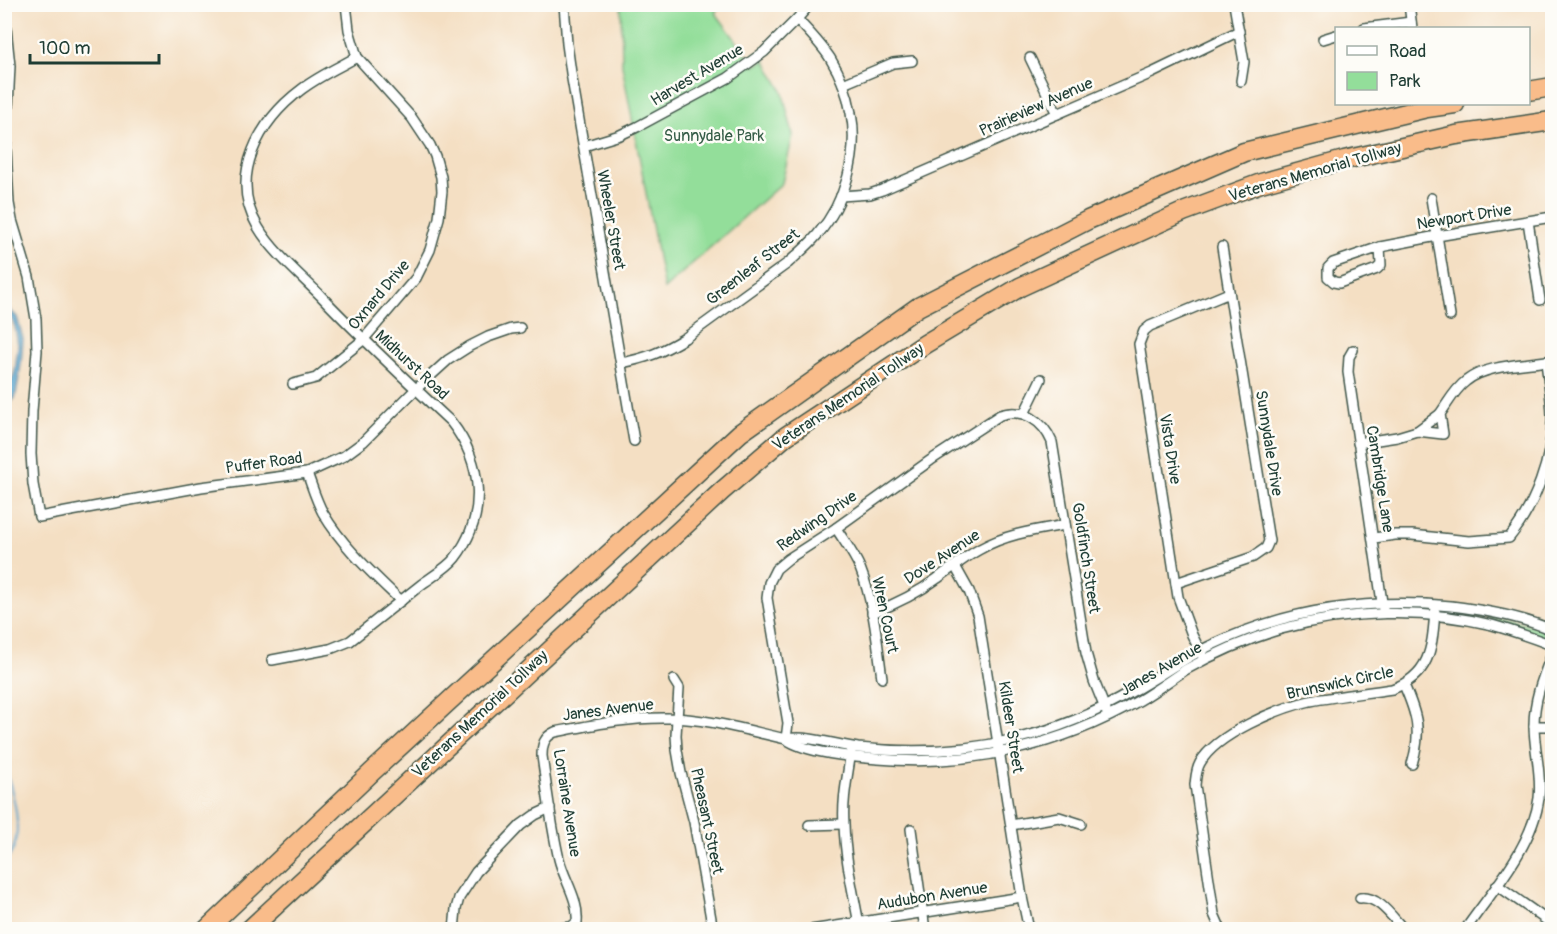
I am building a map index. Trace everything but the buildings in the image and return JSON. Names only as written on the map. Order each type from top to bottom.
[{"type":"highway","points":[[1530,91],[1552,87]]},
{"type":"highway","name":"Veterans Memorial Tollway","points":[[206,930],[381,764],[740,433],[918,307],[1088,219],[1244,152],[1448,105]]},
{"type":"highway","name":"Veterans Memorial Tollway","points":[[249,930],[722,491],[786,436],[925,344],[1020,287],[1183,212],[1261,183],[1344,160],[1445,138],[1552,121]]},
{"type":"highway","points":[[191,930],[207,917],[243,895]]},
{"type":"street","name":"Oxnard Drive","points":[[293,384],[316,378],[363,340],[416,278],[435,236],[439,218],[442,191],[435,156],[425,136],[411,118],[357,57],[349,30],[346,4]]},
{"type":"street","name":"Wheeler Street","points":[[564,4],[567,44],[634,441]]},
{"type":"street","name":"Harvest Avenue","points":[[584,146],[637,127],[728,78],[764,52],[810,4]]},
{"type":"street","points":[[1234,4],[1244,62],[1241,81]]},
{"type":"street","points":[[1381,27],[1412,25],[1410,4]]},
{"type":"street","points":[[1469,4],[1472,6],[1481,4]]},
{"type":"street","name":"Puffer Road","points":[[4,9],[10,66],[6,149],[8,194],[12,220],[34,300],[37,336],[31,454],[39,517],[222,484],[307,473],[345,456],[363,442],[448,360],[470,346],[511,329],[520,328]]},
{"type":"street","name":"Greenleaf Street","points":[[621,363],[644,358],[678,342],[788,262],[819,234],[841,196],[850,161],[853,137],[851,112],[843,84],[830,57],[797,19]]},
{"type":"street","name":"Prairieview Avenue","points":[[841,196],[870,194],[882,190],[1152,73],[1239,31]]},
{"type":"street","points":[[1323,39],[1335,35]]},
{"type":"street","name":"Midhurst Road","points":[[272,660],[343,645],[454,560],[469,534],[478,497],[476,470],[466,443],[451,422],[363,340],[283,257],[262,233],[251,210],[246,186],[251,153],[268,122],[302,89],[357,57]]},
{"type":"street","points":[[1030,58],[1057,114]]},
{"type":"street","points":[[843,84],[893,63],[912,61]]},
{"type":"street","points":[[1431,198],[1450,316]]},
{"type":"street","name":"Newport Drive","points":[[1380,247],[1380,265],[1377,269],[1339,283],[1328,277],[1328,268],[1333,263],[1380,247],[1552,218]]},
{"type":"street","points":[[1528,221],[1540,300]]},
{"type":"street","name":"Sunnydale Drive","points":[[1176,583],[1253,557],[1266,548],[1269,541],[1222,247]]},
{"type":"street","name":"Vista Drive","points":[[1202,656],[1182,608],[1176,583],[1139,344],[1144,331],[1150,326],[1229,293]]},
{"type":"street","name":"Cambridge Lane","points":[[1353,350],[1349,357],[1348,372],[1384,614]]},
{"type":"street","points":[[1358,443],[1398,437],[1417,431],[1440,414],[1460,387],[1475,375],[1501,368],[1549,361],[1552,418],[1546,463],[1533,498],[1512,541],[1469,541],[1412,535],[1374,538]]},
{"type":"street","points":[[1024,414],[1041,379]]},
{"type":"street","name":"Goldfinch Street","points":[[1024,414],[1042,425],[1052,442],[1086,653],[1106,711]]},
{"type":"street","name":"Redwing Drive","points":[[786,739],[788,723],[767,598],[768,588],[776,569],[931,460],[1000,415],[1024,414]]},
{"type":"street","points":[[1417,431],[1443,434],[1440,414]]},
{"type":"street","points":[[307,473],[322,510],[337,534],[401,601]]},
{"type":"street","name":"Dove Avenue","points":[[872,613],[899,603],[978,550],[1000,539],[1028,531],[1065,525]]},
{"type":"street","name":"Wren Court","points":[[836,528],[853,554],[866,584],[882,678]]},
{"type":"street","name":"Kildeer Street","points":[[955,566],[969,591],[978,616],[1029,930]]},
{"type":"street","name":"Janes Avenue","points":[[544,741],[555,732],[595,725],[642,719],[677,718],[786,739],[796,746],[918,761],[960,759],[998,748],[1050,741],[1106,711],[1140,700],[1232,636],[1272,622],[1329,609],[1383,603],[1469,608],[1499,613],[1552,630]]},
{"type":"street","name":"Brunswick Circle","points":[[1221,930],[1214,914],[1195,785],[1196,771],[1207,753],[1245,726],[1295,706],[1326,698],[1392,689],[1404,685],[1427,660],[1432,646],[1435,605]]},
{"type":"street","name":"Janes Avenue","points":[[1202,656],[1280,630],[1337,617],[1384,614],[1410,614],[1472,621],[1525,635],[1552,645]]},
{"type":"street","points":[[1465,930],[1522,847],[1532,824],[1540,782],[1534,726],[1536,699],[1552,654]]},
{"type":"street","name":"Pheasant Street","points":[[674,680],[679,688],[676,735],[679,762],[694,822],[713,930]]},
{"type":"street","points":[[1404,685],[1414,708],[1417,722],[1412,764]]},
{"type":"street","points":[[1534,726],[1552,726]]},
{"type":"street","name":"Lorraine Avenue","points":[[544,741],[542,756],[559,861],[578,913],[577,922],[571,927],[561,928]]},
{"type":"street","points":[[851,752],[843,824],[859,926]]},
{"type":"street","points":[[454,930],[459,898],[476,872],[521,825],[535,814],[550,808]]},
{"type":"street","points":[[1011,825],[1059,818],[1081,824]]},
{"type":"street","points":[[809,825],[843,824]]},
{"type":"street","points":[[911,829],[925,930]]},
{"type":"street","points":[[1497,885],[1552,924]]},
{"type":"street","name":"Audubon Avenue","points":[[811,930],[859,926],[1022,897]]},
{"type":"street","points":[[1360,898],[1367,897],[1378,903],[1404,930]]},
{"type":"green space","name":"Sunnydale Park","points":[[621,5],[723,5],[715,12],[755,66],[765,60],[782,90],[793,135],[782,183],[664,289],[622,65]]},
{"type":"green space","points":[[1490,617],[1527,624],[1545,633],[1543,637],[1490,619]]},
{"type":"water","points":[[6,306],[17,317],[23,339],[17,389],[15,398],[9,404],[5,436],[5,398],[15,371],[18,345],[15,327]]},
{"type":"waterway","points":[[4,761],[15,804],[17,826],[14,847],[4,863]]}]
